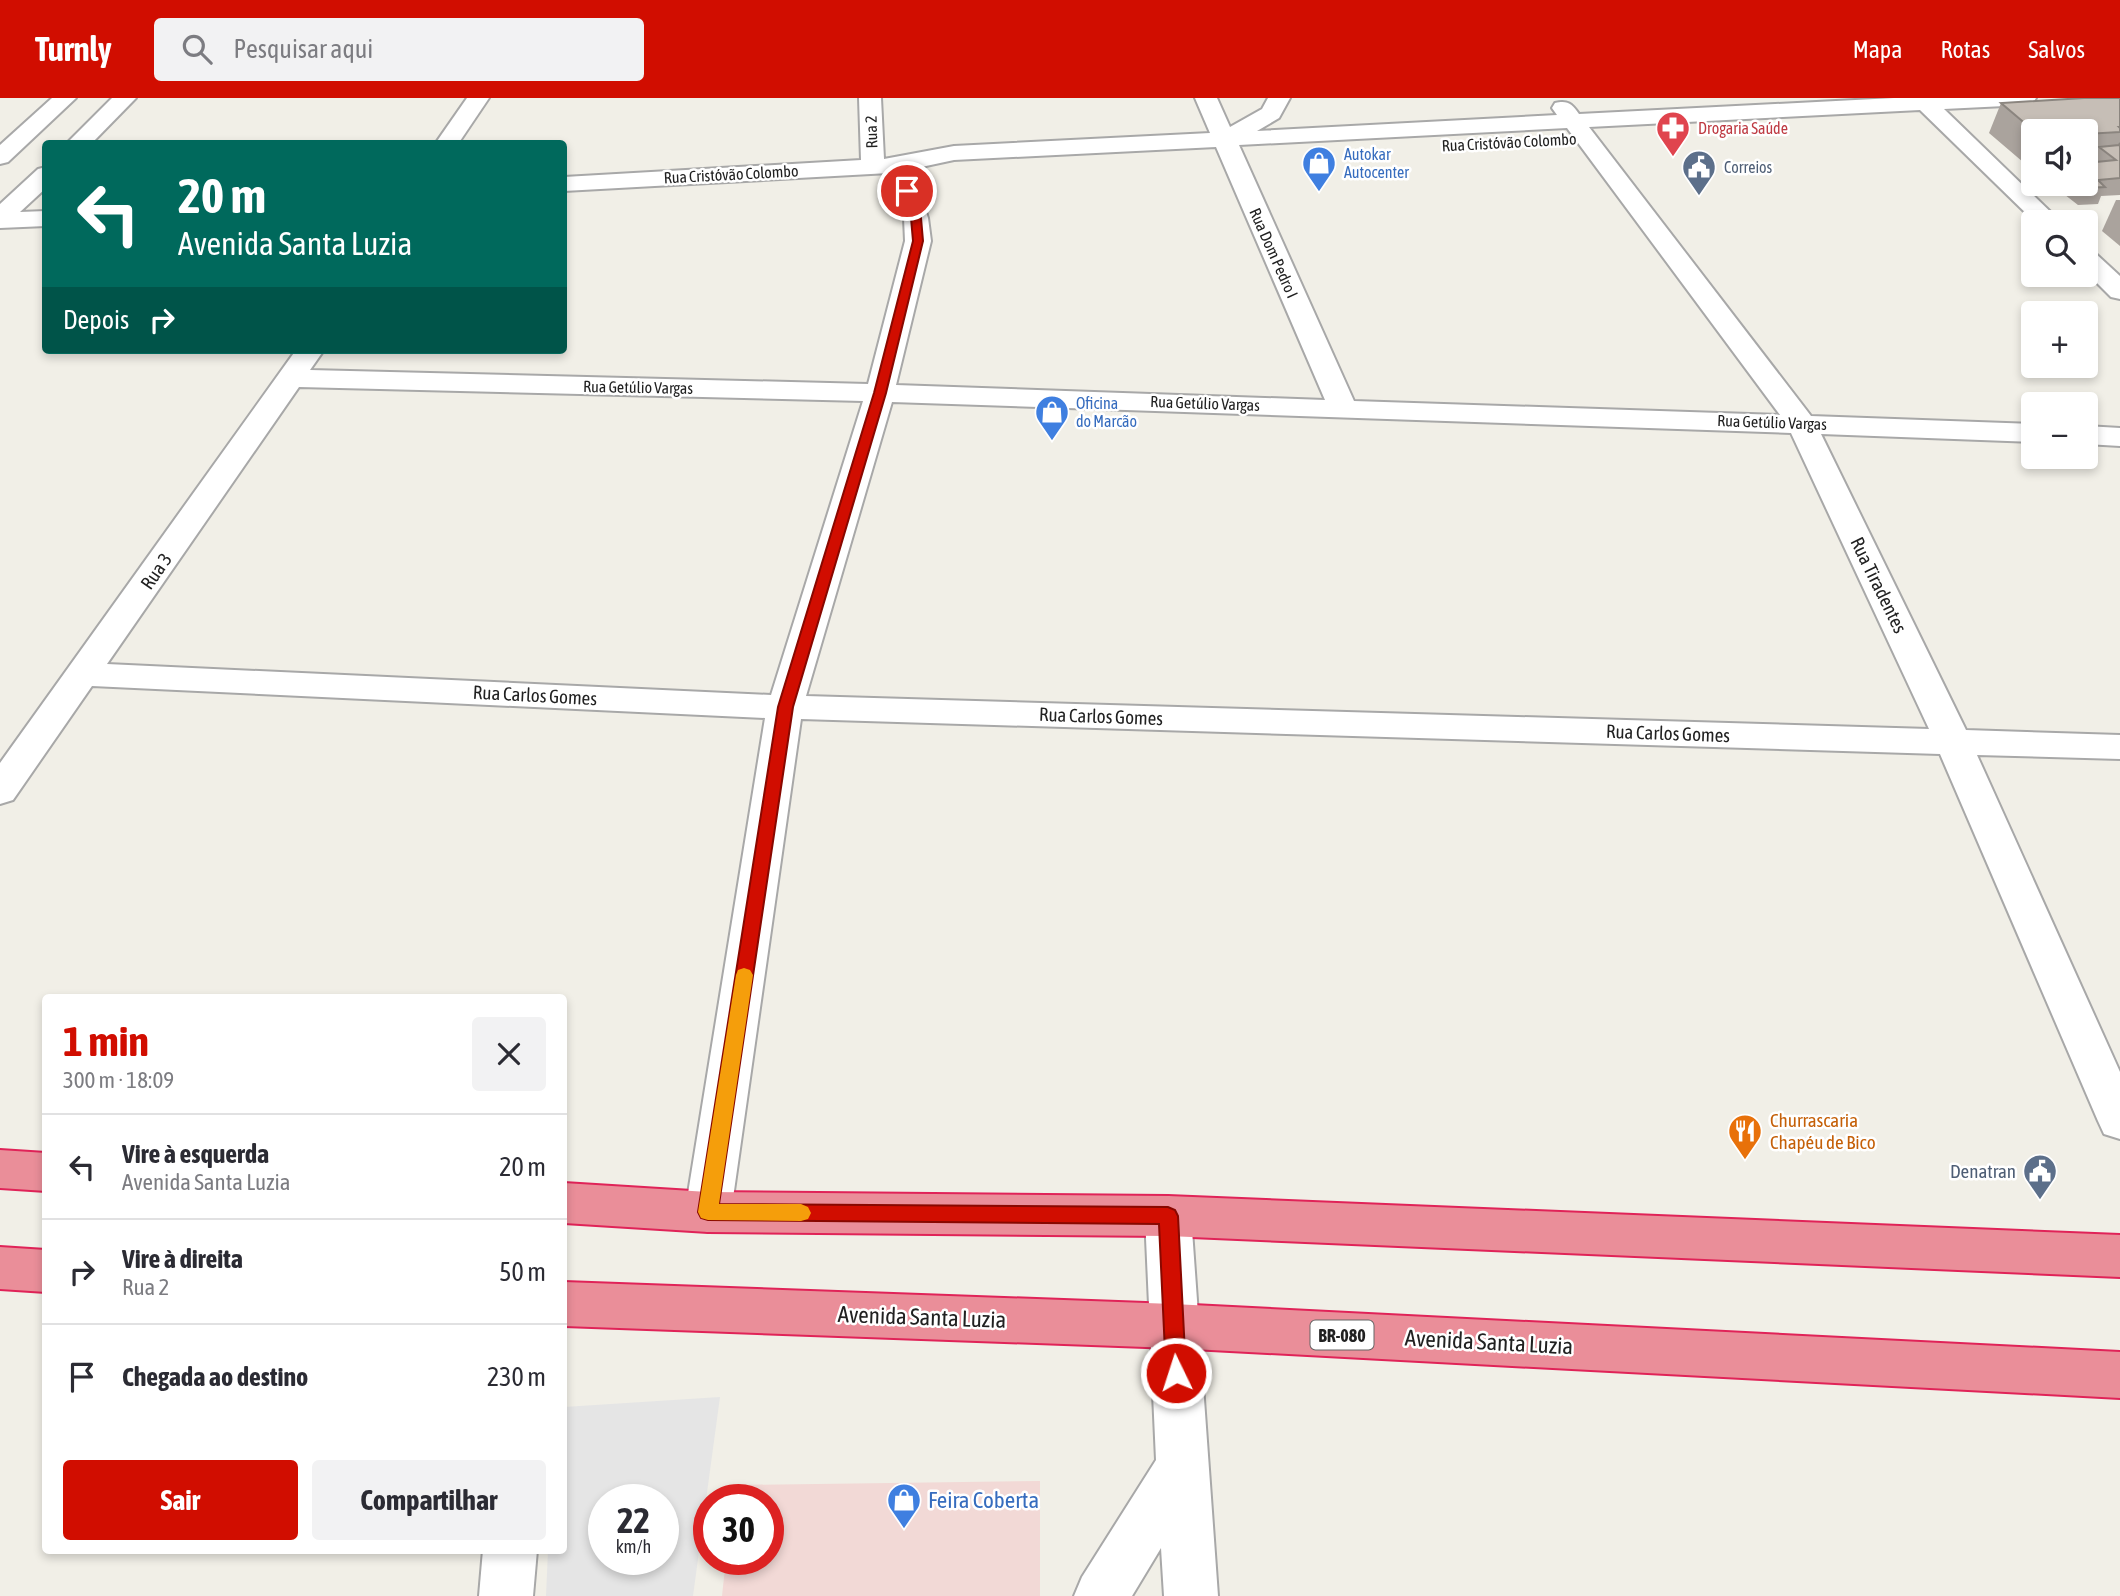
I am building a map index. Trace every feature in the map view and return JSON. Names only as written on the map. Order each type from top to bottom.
[{"type":"highway","points":[[0,1169],[42,1172]]},
{"type":"highway","points":[[567,1203],[708,1212],[1168,1216],[2120,1256]]},
{"type":"highway","points":[[0,1268],[42,1271]]},
{"type":"highway","name":"Avenida Santa Luzia","points":[[567,1304],[1173,1326],[2120,1375]]},
{"type":"street","points":[[7,151],[65,98]]},
{"type":"street","points":[[81,140],[125,98]]},
{"type":"street","points":[[449,140],[478,98]]},
{"type":"street","name":"Rua 2","points":[[870,98],[873,166]]},
{"type":"street","name":"Rua Dom Pedro I","points":[[1206,98],[1343,408]]},
{"type":"street","points":[[1227,147],[1271,113],[1279,98]]},
{"type":"street","name":"Rua Cristóvão Colombo","points":[[567,184],[899,165],[948,175],[1227,147],[1572,119],[2025,98]]},
{"type":"street","points":[[1923,101],[2037,210]]},
{"type":"street","points":[[1508,103],[1572,119]]},
{"type":"street","name":"Rua Cristóvão Colombo","points":[[1572,119],[1946,121],[2039,117]]},
{"type":"street","name":"Rua Tiradentes","points":[[1572,119],[1801,423],[1953,741],[2120,1121]]},
{"type":"street","points":[[7,151],[42,146]]},
{"type":"street","name":"Rua 2","points":[[708,1212],[785,707],[880,393],[918,241],[916,218],[899,165]]},
{"type":"street","points":[[0,220],[42,178]]},
{"type":"street","points":[[0,220],[42,218]]},
{"type":"street","points":[[2098,270],[2120,291]]},
{"type":"street","name":"Rua 3","points":[[0,791],[307,354]]},
{"type":"street","name":"Rua Getúlio Vargas","points":[[292,378],[880,393],[2021,432]]},
{"type":"street","points":[[2098,436],[2120,437]]},
{"type":"street","name":"Rua Carlos Gomes","points":[[83,674],[785,707],[2120,747]]},
{"type":"street","points":[[1168,1216],[1191,1596]]},
{"type":"street","points":[[1101,1596],[1182,1466]]},
{"type":"street","points":[[506,1596],[510,1554]]},
{"type":"shaded area","points":[[720,1397],[708,1484],[693,1484],[693,1575],[696,1575],[693,1596],[546,1596],[548,1554],[567,1554],[567,1407]]},
{"type":"shaded area","name":"Feira Coberta","points":[[1040,1481],[1040,1596],[722,1596],[724,1575],[784,1575],[784,1484]]},
{"type":"building","points":[[2120,98],[2120,132],[2098,133],[2098,119],[2021,120],[2001,103]]},
{"type":"building","points":[[2120,143],[2120,178],[2098,180],[2098,162],[2116,160],[2099,147]]},
{"type":"slow traffic","points":[[744,975],[708,1212],[801,1213]]},
{"type":"place","name":"Drogaria Saúde","points":[[1673,158]]},
{"type":"place","name":"Autokar Autocenter","points":[[1319,193]]},
{"type":"place","name":"Correios","points":[[1699,197]]},
{"type":"place","name":"Oficina do Marcão","points":[[1052,442]]},
{"type":"place","name":"Churrascaria Chapéu de Bico","points":[[1745,1161]]},
{"type":"place","name":"Denatran","points":[[2040,1201]]},
{"type":"place","name":"Feira Coberta","points":[[904,1530]]},
{"type":"route","points":[[907,191],[916,218],[918,241],[880,393],[785,707],[708,1212],[1168,1216],[1176,1373]]}]
